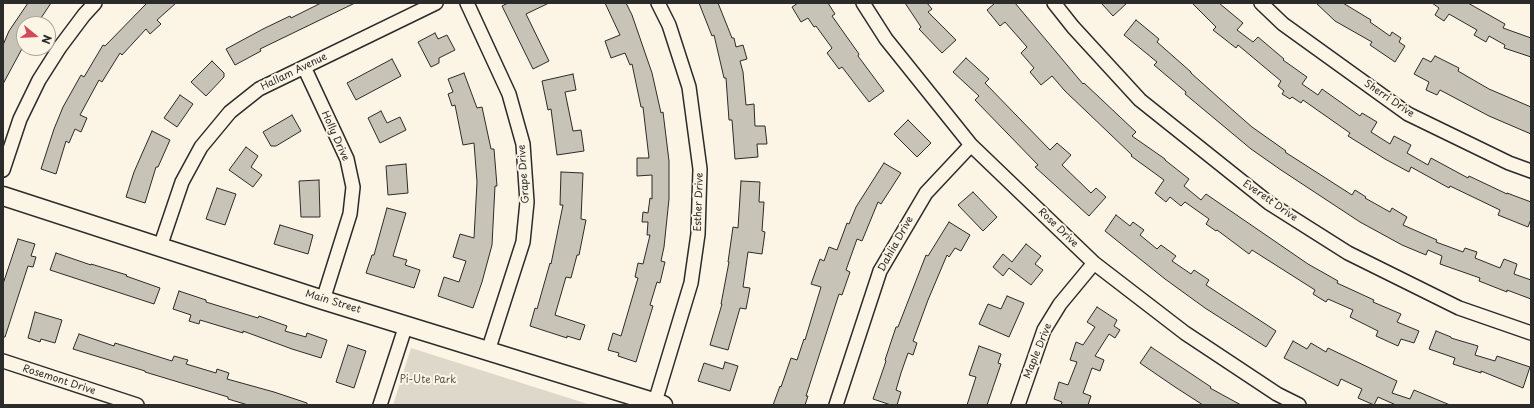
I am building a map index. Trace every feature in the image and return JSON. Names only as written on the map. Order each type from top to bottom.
[{"type":"main road","name":"Main Street","points":[[3,196],[323,300],[659,404]]},
{"type":"street","points":[[3,170],[20,119],[39,80],[60,47],[95,3]]},
{"type":"street","name":"Hallam Avenue","points":[[160,247],[182,182],[201,147],[230,112],[259,89],[436,3]]},
{"type":"street","name":"Grape Drive","points":[[467,3],[509,94],[523,144],[527,202],[523,242],[488,351]]},
{"type":"street","name":"Esther Drive","points":[[658,3],[669,25],[689,87],[700,169],[698,234],[691,283],[659,404]]},
{"type":"street","name":"Rose Drive","points":[[863,3],[886,40],[970,145],[1094,263],[1185,333],[1277,394],[1299,405]]},
{"type":"street","name":"Everett Drive","points":[[1054,3],[1073,27],[1140,100],[1269,203],[1348,252],[1460,308],[1531,334]]},
{"type":"street","name":"Sherri Drive","points":[[1261,3],[1283,24],[1408,114],[1509,163],[1531,171]]},
{"type":"street","name":"Holly Drive","points":[[304,67],[347,159],[353,187],[350,214],[323,300]]},
{"type":"street","name":"Dahlia Drive","points":[[836,405],[880,271],[926,193],[970,145]]},
{"type":"street","name":"Maple Drive","points":[[1018,405],[1044,330],[1060,304],[1094,263]]},
{"type":"street","points":[[380,405],[406,325]]},
{"type":"street","name":"Rosemont Drive","points":[[3,361],[137,405]]},
{"type":"green space","name":"Pi-Ute Park","points":[[411,348],[591,405],[393,405]]},
{"type":"building","points":[[28,3],[51,3],[42,16],[19,16]]},
{"type":"building","points":[[147,3],[176,3],[157,20],[161,24],[150,34],[146,29],[122,55],[120,53],[102,82],[99,80],[80,115],[87,118],[81,132],[75,129],[69,143],[66,141],[56,174],[41,169],[63,107],[81,75],[84,77],[103,45],[105,46]]},
{"type":"building","points":[[321,3],[355,3],[260,49],[261,51],[235,65],[226,49],[263,29],[290,16],[291,18]]},
{"type":"building","points":[[508,3],[549,3],[526,14],[549,61],[533,69],[502,6]]},
{"type":"building","points":[[605,3],[626,3],[632,15],[652,73],[661,113],[663,112],[669,161],[669,199],[661,261],[665,262],[660,283],[657,282],[650,305],[653,306],[636,362],[618,356],[619,353],[608,350],[613,333],[621,336],[638,278],[635,277],[638,263],[643,264],[650,235],[647,235],[648,222],[642,222],[643,212],[648,213],[650,198],[652,199],[652,175],[637,176],[637,158],[649,158],[643,107],[641,107],[632,64],[630,65],[625,53],[611,58],[605,41],[620,35]]},
{"type":"building","points":[[699,3],[718,3],[732,38],[734,38],[736,47],[743,45],[747,59],[740,61],[743,72],[746,105],[754,104],[755,126],[765,126],[767,144],[757,144],[758,157],[735,159],[732,120],[729,120],[726,78],[724,78],[714,35],[712,36]]},
{"type":"building","points":[[798,3],[828,3],[835,14],[832,16],[859,54],[858,56],[884,91],[869,102],[842,67],[839,69],[827,53],[832,48],[816,26],[814,27],[808,18],[801,22],[792,7]]},
{"type":"building","points":[[905,3],[927,3],[932,9],[928,12],[956,40],[942,53],[919,29],[921,27]]},
{"type":"building","points":[[995,3],[1015,3],[1083,84],[1084,83],[1136,132],[1132,136],[1165,159],[1189,179],[1184,186],[1201,200],[1206,194],[1308,264],[1338,281],[1337,283],[1374,300],[1373,302],[1401,314],[1397,322],[1419,331],[1414,343],[1401,339],[1398,346],[1376,336],[1378,331],[1350,317],[1353,310],[1328,299],[1326,302],[1313,294],[1315,290],[1252,250],[1249,254],[1217,230],[1216,231],[1206,224],[1209,219],[1185,202],[1181,206],[1170,197],[1166,202],[1155,193],[1164,180],[1131,156],[1132,155],[1065,91],[1052,76],[1041,85],[1030,72],[1034,68],[1021,53],[1027,47],[1005,22],[1000,26],[987,10]]},
{"type":"building","points":[[1101,3],[1127,3],[1113,16]]},
{"type":"building","points":[[1192,3],[1219,3],[1243,23],[1237,30],[1253,42],[1258,37],[1284,59],[1283,60],[1307,77],[1302,84],[1318,95],[1322,89],[1360,116],[1362,113],[1377,122],[1371,132],[1390,144],[1394,136],[1411,145],[1407,153],[1428,165],[1431,158],[1468,178],[1469,176],[1507,194],[1531,202],[1531,219],[1528,227],[1498,215],[1500,210],[1450,186],[1449,188],[1411,167],[1409,172],[1348,136],[1350,133],[1303,100],[1301,103],[1292,97],[1290,99],[1282,94],[1284,91],[1278,86],[1281,81],[1238,45],[1236,48],[1213,30],[1216,27]]},
{"type":"building","points":[[1316,3],[1343,3],[1371,20],[1370,22],[1390,36],[1392,32],[1401,38],[1399,42],[1405,46],[1395,62],[1370,45],[1372,42],[1335,21]]},
{"type":"building","points":[[1432,3],[1468,3],[1505,24],[1503,28],[1531,38],[1531,57],[1504,48],[1505,45],[1489,36],[1486,42],[1474,35],[1477,30],[1449,14],[1444,21],[1435,15],[1439,8]]},
{"type":"building","points":[[1136,20],[1159,39],[1157,42],[1220,99],[1252,127],[1286,151],[1285,152],[1352,195],[1355,190],[1366,197],[1365,198],[1390,212],[1392,208],[1407,217],[1403,225],[1437,240],[1436,242],[1463,252],[1465,248],[1477,252],[1475,258],[1500,268],[1504,259],[1517,264],[1514,274],[1531,280],[1531,299],[1507,290],[1507,292],[1479,281],[1480,278],[1440,264],[1442,256],[1428,250],[1426,255],[1402,245],[1360,222],[1251,149],[1185,94],[1186,92],[1154,65],[1157,62],[1124,35]]},
{"type":"building","points":[[16,21],[16,56],[18,56],[3,84],[3,45],[9,31]]},
{"type":"building","points":[[435,33],[438,39],[447,35],[455,50],[439,58],[439,63],[431,67],[418,42]]},
{"type":"building","points":[[1435,56],[1459,68],[1458,71],[1489,89],[1531,107],[1531,134],[1489,116],[1440,90],[1437,95],[1426,90],[1429,82],[1414,74],[1423,58],[1431,62]]},
{"type":"building","points":[[966,58],[989,79],[985,83],[1050,150],[1057,143],[1071,155],[1062,165],[1091,193],[1096,188],[1106,197],[1089,216],[1035,167],[1038,165],[975,100],[979,96],[953,72]]},
{"type":"building","points":[[392,59],[401,76],[356,100],[347,83]]},
{"type":"building","points":[[212,61],[224,73],[224,77],[206,96],[191,82]]},
{"type":"building","points":[[464,73],[477,108],[482,107],[491,149],[494,149],[497,186],[495,186],[492,245],[473,308],[438,296],[444,277],[459,282],[466,261],[453,257],[460,234],[474,238],[477,182],[474,143],[463,145],[455,105],[452,106],[448,94],[453,92],[448,79]]},
{"type":"building","points":[[573,74],[576,90],[565,92],[573,131],[581,130],[584,151],[557,155],[551,109],[548,110],[542,81]]},
{"type":"building","points":[[180,95],[193,104],[177,127],[164,118]]},
{"type":"building","points":[[381,111],[387,123],[400,117],[406,130],[380,143],[368,118]]},
{"type":"building","points":[[292,115],[301,131],[276,146],[271,146],[263,132]]},
{"type":"building","points":[[908,120],[931,143],[917,157],[894,134]]},
{"type":"building","points":[[152,131],[170,140],[158,167],[156,167],[145,203],[126,197],[134,172]]},
{"type":"building","points":[[246,147],[258,156],[251,167],[262,175],[253,187],[229,170]]},
{"type":"building","points":[[884,163],[901,173],[881,204],[878,202],[862,241],[857,239],[846,270],[850,272],[842,295],[839,294],[806,396],[808,396],[805,405],[773,405],[791,358],[797,360],[804,339],[805,340],[821,287],[811,284],[820,259],[824,261],[829,247],[837,250],[847,223],[849,224],[856,207]]},
{"type":"building","points":[[406,164],[408,193],[388,195],[386,166]]},
{"type":"building","points":[[561,172],[583,173],[581,219],[586,220],[579,255],[577,255],[571,278],[566,277],[555,315],[585,325],[580,340],[567,336],[567,338],[530,326],[535,308],[537,309],[550,263],[551,264],[563,205],[560,205]]},
{"type":"building","points":[[319,180],[320,217],[301,217],[299,181]]},
{"type":"building","points":[[741,181],[760,182],[759,202],[764,202],[762,231],[765,232],[762,254],[748,252],[743,287],[750,288],[746,309],[740,308],[728,350],[710,345],[722,304],[733,227],[738,228]]},
{"type":"building","points":[[217,188],[236,194],[225,225],[206,219]]},
{"type":"building","points":[[973,192],[997,217],[983,231],[958,205]]},
{"type":"building","points":[[387,208],[406,213],[393,256],[407,260],[405,265],[420,270],[414,288],[366,273],[372,255],[374,255]]},
{"type":"building","points":[[1116,215],[1130,226],[1133,222],[1144,230],[1140,235],[1157,249],[1161,245],[1176,256],[1172,261],[1191,274],[1194,270],[1209,280],[1206,285],[1276,331],[1266,347],[1205,308],[1165,279],[1105,231]]},
{"type":"building","points":[[949,222],[970,235],[961,251],[955,248],[949,257],[947,255],[913,341],[917,343],[913,355],[908,353],[901,373],[896,390],[901,392],[897,405],[891,405],[873,399],[896,327],[898,327],[926,255],[928,256]]},
{"type":"building","points":[[280,225],[313,235],[308,254],[274,244]]},
{"type":"building","points":[[18,239],[35,244],[31,256],[36,257],[33,267],[28,266],[5,337],[3,337],[3,284]]},
{"type":"building","points":[[1026,244],[1041,256],[1035,264],[1043,270],[1031,285],[1009,268],[1003,276],[993,267],[1003,254],[1012,262]]},
{"type":"building","points":[[56,253],[127,275],[126,276],[160,288],[154,304],[50,270]]},
{"type":"building","points":[[179,291],[206,300],[206,302],[258,318],[259,316],[287,326],[285,331],[306,337],[307,333],[327,340],[321,358],[243,331],[243,333],[200,320],[199,324],[189,321],[191,315],[173,309]]},
{"type":"building","points":[[1007,296],[1024,303],[1009,337],[979,324],[988,304],[1001,309]]},
{"type":"building","points":[[1097,307],[1117,320],[1114,326],[1120,330],[1115,338],[1109,334],[1095,356],[1104,360],[1100,371],[1092,368],[1083,393],[1091,396],[1088,405],[1061,405],[1062,402],[1054,399],[1059,382],[1068,385],[1077,362],[1070,360],[1076,342],[1083,345],[1095,327],[1087,322]]},
{"type":"building","points":[[35,312],[62,320],[55,343],[41,339],[40,342],[28,338]]},
{"type":"building","points":[[1436,331],[1451,338],[1478,346],[1475,355],[1495,361],[1497,356],[1530,367],[1523,388],[1481,371],[1481,373],[1453,364],[1455,358],[1429,349]]},
{"type":"building","points":[[79,334],[114,346],[115,343],[172,361],[174,356],[188,360],[186,364],[216,373],[217,369],[229,373],[227,379],[274,392],[307,403],[307,405],[248,405],[228,399],[228,397],[73,349]]},
{"type":"building","points":[[1293,341],[1307,349],[1311,343],[1326,352],[1328,348],[1397,381],[1392,393],[1410,399],[1414,390],[1450,405],[1396,405],[1378,397],[1374,405],[1358,398],[1362,389],[1341,379],[1338,386],[1284,358]]},
{"type":"building","points":[[348,345],[366,351],[354,388],[336,382]]},
{"type":"building","points":[[979,346],[1001,354],[998,363],[1001,364],[987,405],[967,405],[976,377],[969,375]]},
{"type":"building","points":[[1151,347],[1211,387],[1210,388],[1241,405],[1203,405],[1175,387],[1140,363]]},
{"type":"building","points":[[725,362],[738,366],[730,391],[698,381],[704,363],[723,369]]}]
